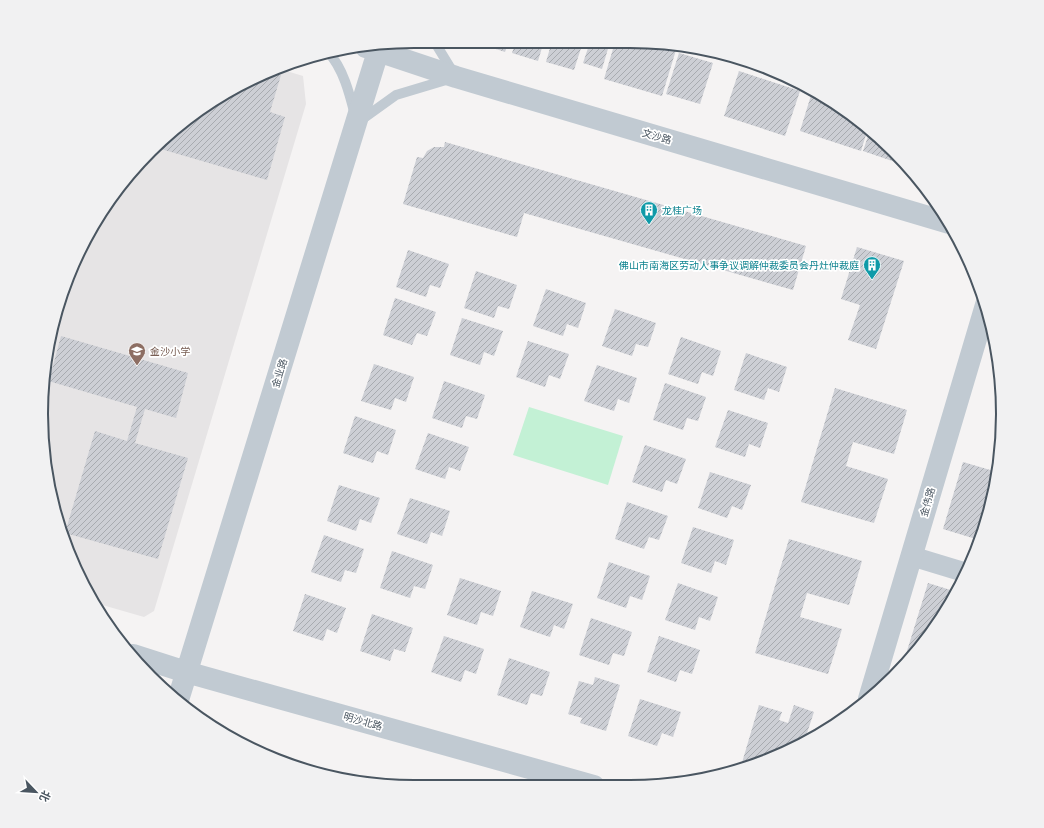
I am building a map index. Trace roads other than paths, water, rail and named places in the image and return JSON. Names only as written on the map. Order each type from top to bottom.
[{"type":"street","name":"金业路","points":[[180,694],[357,123],[374,50]]},
{"type":"street","name":"文沙路","points":[[380,50],[456,77],[939,219]]},
{"type":"street","name":"金伟路","points":[[872,688],[983,315]]},
{"type":"street","points":[[911,556],[960,571]]},
{"type":"street","name":"明沙北路","points":[[141,658],[186,672],[573,780]]},
{"type":"lane","points":[[332,57],[349,92],[357,123],[396,95],[456,77],[438,48]]},
{"type":"place","name":"龙桂广场","points":[[649,225]]},
{"type":"place","name":"佛山市南海区劳动人事争议调解仲裁委员会丹灶仲裁庭","points":[[872,280]]},
{"type":"place","name":"金沙小学","points":[[137,366]]}]
